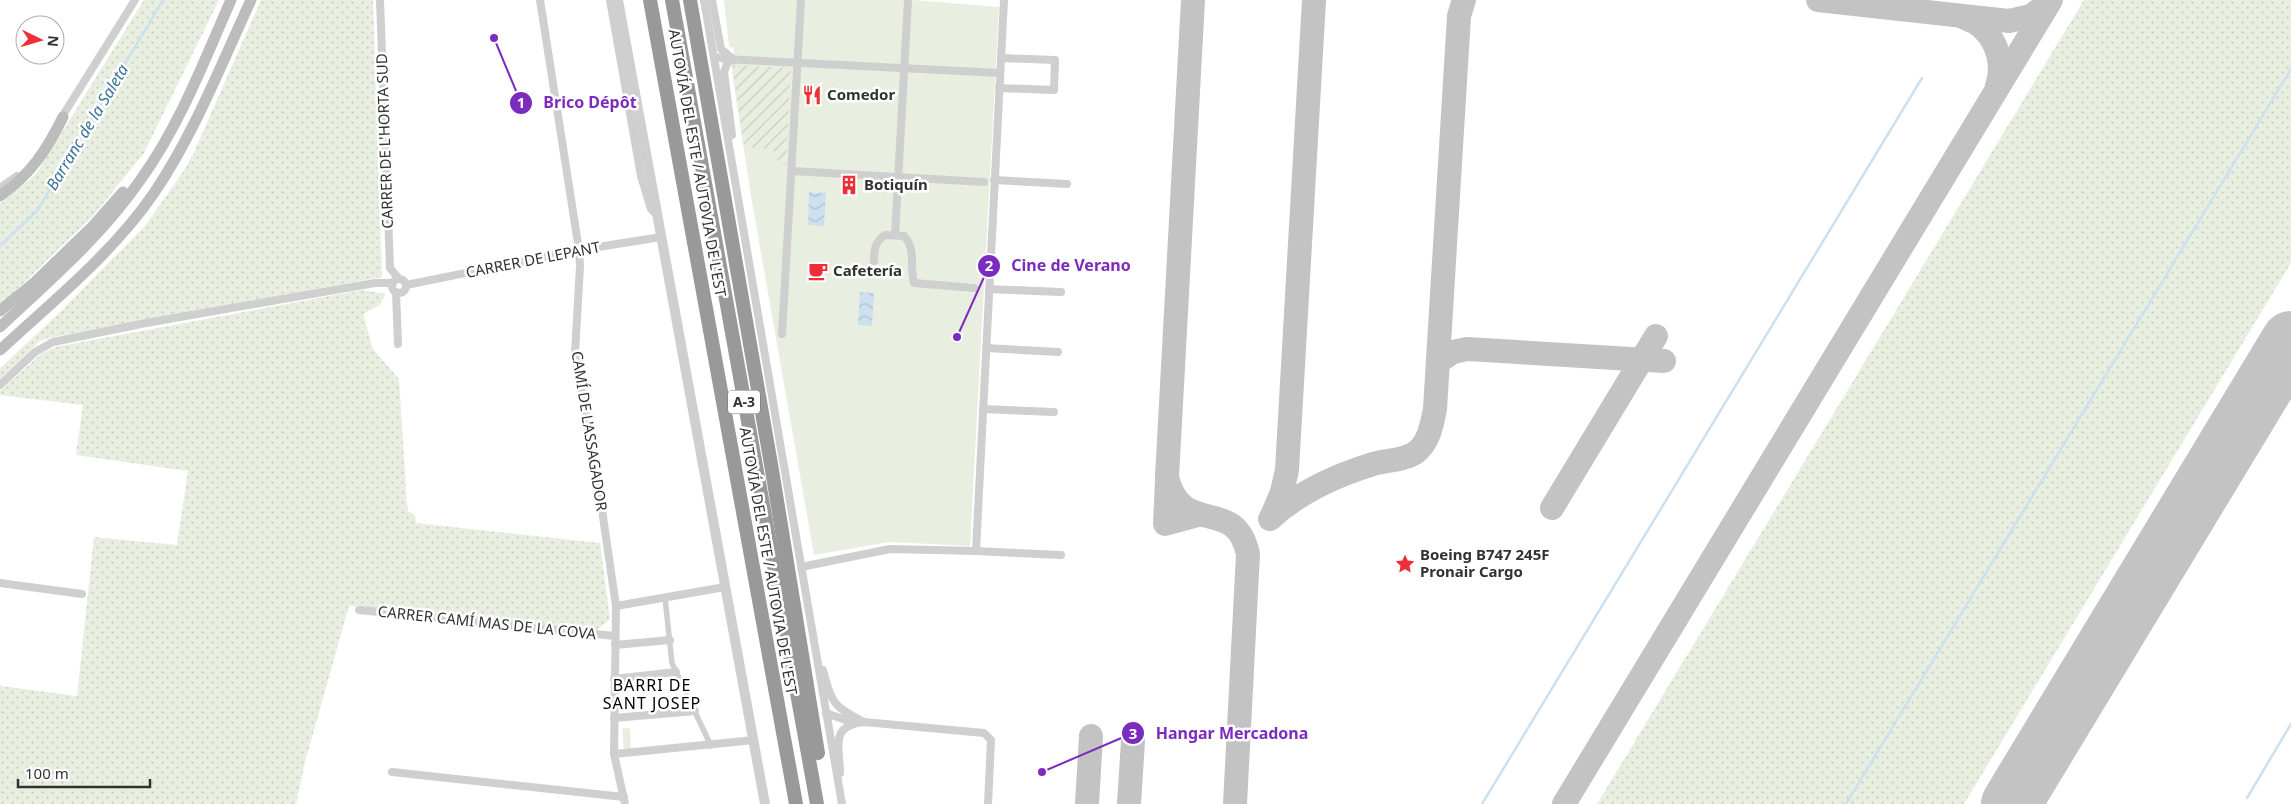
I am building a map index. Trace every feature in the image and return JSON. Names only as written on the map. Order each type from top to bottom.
[{"type":"highway","points":[[642,0],[655,70],[675,136]]},
{"type":"highway","name":"AUTOVÍA DEL ESTE / AUTOVIA DE L'EST","points":[[650,0],[796,804]]},
{"type":"highway","name":"AUTOVÍA DEL ESTE / AUTOVIA DE L'EST","points":[[672,0],[817,804]]},
{"type":"highway","points":[[690,0],[772,470],[826,804]]},
{"type":"main road","points":[[0,327],[101,231],[142,178],[182,109],[231,0]]},
{"type":"main road","points":[[0,350],[117,239],[153,195],[176,159],[251,0]]},
{"type":"main road","points":[[0,196],[20,182],[36,163],[54,137],[63,116]]},
{"type":"main road","points":[[0,311],[35,282],[89,230],[127,187],[142,178]]},
{"type":"street","points":[[0,188],[32,161],[63,116],[135,0]]},
{"type":"street","name":"CARRER DE L'HORTA SUD","points":[[380,0],[390,268],[393,282]]},
{"type":"street","name":"CAMÍ DE L'ASSAGADOR","points":[[540,0],[579,250],[580,266],[574,353],[600,496],[616,606],[614,754],[624,801]]},
{"type":"street","points":[[610,0],[641,176],[651,209],[657,215]]},
{"type":"street","points":[[618,0],[765,804]]},
{"type":"street","points":[[704,0],[842,804]]},
{"type":"street","points":[[712,0],[721,49],[733,59]]},
{"type":"street","points":[[782,334],[800,0]]},
{"type":"street","points":[[895,235],[908,0]]},
{"type":"street","points":[[976,551],[1004,0]]},
{"type":"street","points":[[714,56],[733,59],[1000,73]]},
{"type":"street","points":[[999,88],[1054,90],[1055,60],[1001,58]]},
{"type":"street","points":[[733,59],[727,64],[724,72],[731,122],[733,168]]},
{"type":"street","points":[[792,171],[984,182]]},
{"type":"street","points":[[994,180],[1067,184]]},
{"type":"street","points":[[874,261],[874,248],[878,240],[885,235],[904,236],[910,242],[913,252],[914,283],[974,288]]},
{"type":"street","name":"CARRER DE LEPANT","points":[[406,285],[579,250],[661,237]]},
{"type":"street","points":[[393,282],[393,290],[396,292],[398,344]]},
{"type":"street","points":[[0,385],[35,352],[53,342],[146,323],[375,283],[393,282],[406,285],[402,292],[396,292]]},
{"type":"street","points":[[989,289],[1061,292]]},
{"type":"street","points":[[986,348],[1058,352]]},
{"type":"street","points":[[983,408],[1054,412]]},
{"type":"street","points":[[801,567],[890,549],[1061,555]]},
{"type":"street","points":[[0,583],[82,594]]},
{"type":"street","points":[[616,606],[725,587]]},
{"type":"street","points":[[665,598],[676,672],[711,746]]},
{"type":"street","name":"CARRER CAMÍ MAS DE LA COVA","points":[[359,610],[615,640],[670,640]]},
{"type":"street","points":[[811,625],[829,695],[841,710],[864,722]]},
{"type":"street","points":[[614,679],[676,672]]},
{"type":"street","points":[[614,718],[695,711]]},
{"type":"street","points":[[826,713],[854,723]]},
{"type":"street","points":[[840,795],[838,738],[842,729],[854,723],[864,722],[988,735],[991,740],[988,804]]},
{"type":"street","points":[[614,754],[711,746],[754,740]]},
{"type":"street","points":[[392,772],[624,801]]},
{"type":"green space","points":[[144,0],[219,0],[144,153],[93,216],[0,306],[0,204],[36,174]]},
{"type":"green space","points":[[261,0],[373,0],[382,277],[48,338],[40,341],[0,379],[0,368],[56,316],[145,226],[185,169]]},
{"type":"green space","points":[[724,0],[913,0],[999,7],[970,546],[890,542],[814,555],[751,196],[732,72],[734,48],[729,47]]},
{"type":"green space","points":[[2084,0],[2291,0],[2291,263],[1964,804],[1597,804]]},
{"type":"green space","points":[[732,65],[791,68],[786,165],[779,165],[773,149],[744,147]]},
{"type":"green space","points":[[362,290],[386,294],[380,305],[363,314],[373,349],[399,379],[407,505],[408,511],[415,515],[416,523],[600,543],[610,619],[595,632],[349,606],[305,762],[296,804],[0,804],[0,686],[77,696],[94,537],[177,545],[188,471],[76,455],[83,405],[0,395],[0,391],[41,354],[55,347]]},
{"type":"green space","points":[[630,728],[631,749],[624,750],[622,729]]},
{"type":"water","points":[[809,192],[826,193],[824,226],[808,225]]},
{"type":"water","points":[[860,292],[874,293],[872,326],[858,325]]},
{"type":"waterway","name":"Barranc de la Saleta","points":[[0,246],[37,211],[163,0]]},
{"type":"waterway","points":[[1846,804],[2291,69]]},
{"type":"waterway","points":[[1482,804],[1922,78]]},
{"type":"waterway","points":[[2247,798],[2291,724]]},
{"type":"taxiway","points":[[1193,0],[1167,477],[1174,496],[1184,507],[1232,525],[1241,536],[1248,554],[1235,804]]},
{"type":"taxiway","points":[[1271,518],[1282,492],[1287,470],[1314,0]]},
{"type":"taxiway","points":[[1270,519],[1304,494],[1330,480],[1376,463],[1405,458],[1415,453],[1424,444],[1429,433],[1435,409],[1459,16],[1464,0]]},
{"type":"taxiway","points":[[1818,0],[2009,21],[2031,16],[2048,3]]},
{"type":"taxiway","points":[[1564,804],[2051,0]]},
{"type":"taxiway","points":[[1965,18],[1975,22],[1983,29],[1995,45],[2000,65],[1997,86]]},
{"type":"taxiway","points":[[1552,508],[1656,336]]},
{"type":"taxiway","points":[[1438,362],[1453,352],[1467,349],[1664,361]]},
{"type":"taxiway","points":[[1167,481],[1165,524],[1198,515]]},
{"type":"taxiway","points":[[1087,804],[1091,736]]},
{"type":"taxiway","points":[[1129,804],[1133,741]]},
{"type":"runway","points":[[2011,804],[2291,341]]},
{"type":"place","name":"Brico Dépôt","points":[[494,38]]},
{"type":"place","name":"Comedor","points":[[812,95]]},
{"type":"place","name":"Botiquín","points":[[849,185]]},
{"type":"place","name":"Cafetería","points":[[818,271]]},
{"type":"place","name":"Cine de Verano","points":[[957,337]]},
{"type":"place","name":"Boeing B747 245F Pronair Cargo","points":[[1405,564]]},
{"type":"place","name":"Hangar Mercadona","points":[[1042,772]]},
{"type":"district","name":"BARRI DE SANT JOSEP","points":[[652,694]]}]
